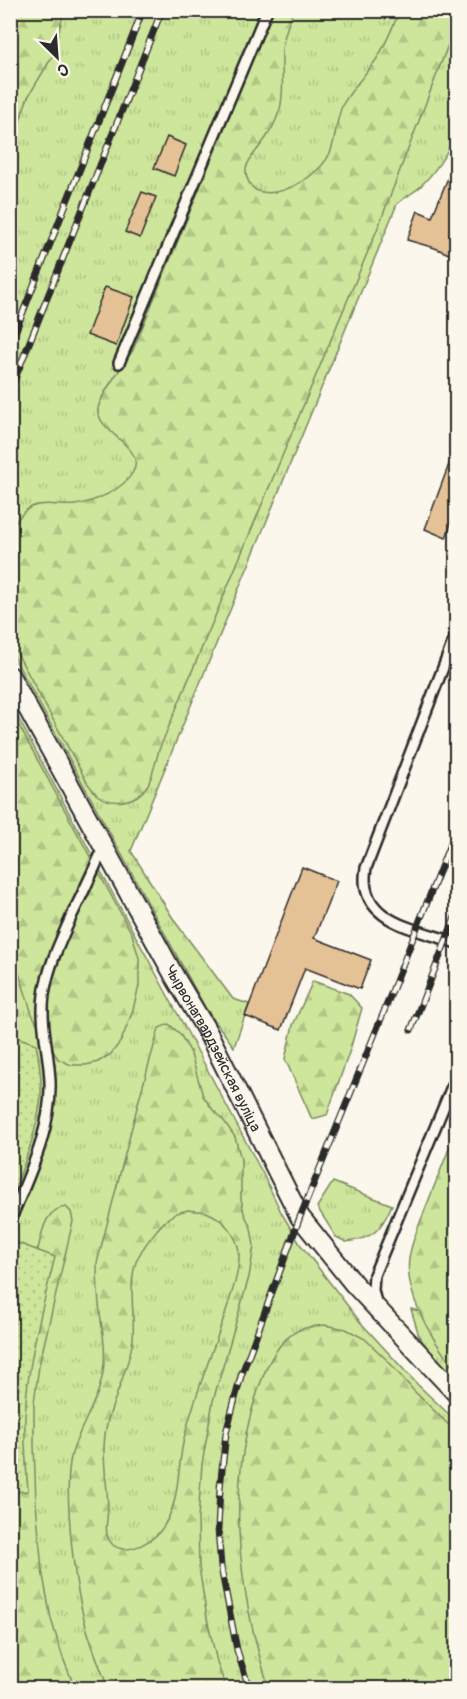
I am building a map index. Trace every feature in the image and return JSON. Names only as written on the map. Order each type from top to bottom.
[{"type":"street","name":"Чырвонагвардзейская вуліца","points":[[10,676],[176,979],[207,1031],[300,1217],[340,1268],[456,1393]]},
{"type":"lane","points":[[119,363],[267,10]]},
{"type":"lane","points":[[456,634],[364,878],[365,889],[370,900],[384,916],[456,943]]},
{"type":"lane","points":[[10,1221],[35,1159],[48,1109],[50,1083],[44,997],[49,973],[58,947],[104,847]]},
{"type":"lane","points":[[377,1308],[373,1290],[374,1275],[456,1077]]},
{"type":"green space","points":[[11,10],[64,11],[52,57],[28,97],[11,142]]},
{"type":"green space","points":[[273,10],[293,11],[282,50],[283,87],[280,109],[274,124],[250,159],[246,172],[247,179],[253,187],[258,191],[268,193],[300,183],[325,161],[332,147],[343,104],[380,54],[400,11],[456,11],[456,24],[379,225],[159,750],[149,783],[142,792],[131,799],[110,801],[97,795],[88,784],[11,642],[11,528],[30,507],[44,504],[75,505],[91,501],[115,490],[133,472],[135,463],[133,455],[100,418],[99,403],[133,350]]},
{"type":"green space","points":[[10,11],[456,11],[456,135],[445,156],[431,175],[420,187],[397,204],[131,851],[176,923],[233,999],[249,1004],[234,1047],[206,1009],[11,652]]},
{"type":"green space","points":[[10,703],[300,1244],[361,1323],[418,1385],[456,1421],[456,1688],[11,1688]]},
{"type":"green space","points":[[10,709],[132,934],[139,958],[139,986],[121,1041],[111,1054],[98,1062],[86,1065],[71,1065],[58,1059],[32,1014],[11,948]]},
{"type":"green space","points":[[313,981],[349,994],[362,1008],[327,1115],[312,1119],[285,1059],[293,1025]]},
{"type":"green space","points":[[169,1024],[180,1034],[190,1051],[203,1096],[235,1137],[241,1159],[241,1199],[251,1228],[254,1246],[249,1277],[213,1401],[202,1464],[198,1519],[199,1567],[207,1618],[217,1662],[226,1688],[108,1688],[85,1624],[72,1551],[68,1498],[71,1457],[79,1433],[95,1400],[104,1363],[97,1263],[159,1028]],"holes":[[[188,1210],[206,1212],[218,1218],[232,1233],[239,1252],[237,1275],[187,1427],[172,1510],[156,1536],[141,1545],[124,1549],[111,1542],[107,1534],[108,1507],[104,1439],[133,1339],[134,1271],[142,1250],[158,1228],[170,1217]]]},
{"type":"green space","points":[[11,1035],[36,1044],[41,1089],[34,1134],[11,1198]]},
{"type":"green space","points":[[456,1131],[456,1371],[422,1318],[411,1288],[409,1259],[414,1239]]},
{"type":"green space","points":[[333,1182],[392,1205],[380,1227],[370,1236],[346,1242],[336,1237],[317,1207]]},
{"type":"green space","points":[[66,1207],[71,1212],[73,1221],[39,1366],[34,1403],[34,1444],[42,1570],[51,1619],[75,1688],[11,1688],[10,1295],[24,1279],[35,1261],[42,1232],[50,1215]]},
{"type":"green space","points":[[10,1240],[55,1257],[36,1336],[26,1397],[25,1436],[28,1491],[11,1492]]},
{"type":"green space","points":[[411,1309],[456,1320],[456,1380],[430,1353],[419,1336]]},
{"type":"green space","points":[[324,1325],[346,1329],[365,1339],[456,1432],[456,1688],[269,1688],[258,1652],[243,1576],[239,1500],[242,1462],[248,1424],[259,1387],[274,1354],[293,1333],[301,1329]]},
{"type":"building","points":[[167,137],[186,145],[174,176],[154,168]]},
{"type":"building","points":[[456,158],[456,257],[407,240],[418,211],[432,217]]},
{"type":"building","points":[[142,192],[156,197],[140,238],[125,232]]},
{"type":"building","points":[[105,287],[134,297],[116,346],[87,335]]},
{"type":"building","points":[[455,448],[456,509],[446,538],[425,529]]},
{"type":"building","points":[[302,867],[337,881],[314,938],[371,960],[360,989],[305,968],[281,1030],[245,1016]]},
{"type":"railway","points":[[10,345],[143,10]]},
{"type":"railway","points":[[10,391],[162,10]]},
{"type":"railway","points":[[249,1688],[237,1650],[221,1567],[218,1529],[226,1433],[241,1376],[300,1217],[456,829]]},
{"type":"railway","points":[[411,1030],[456,915]]}]
